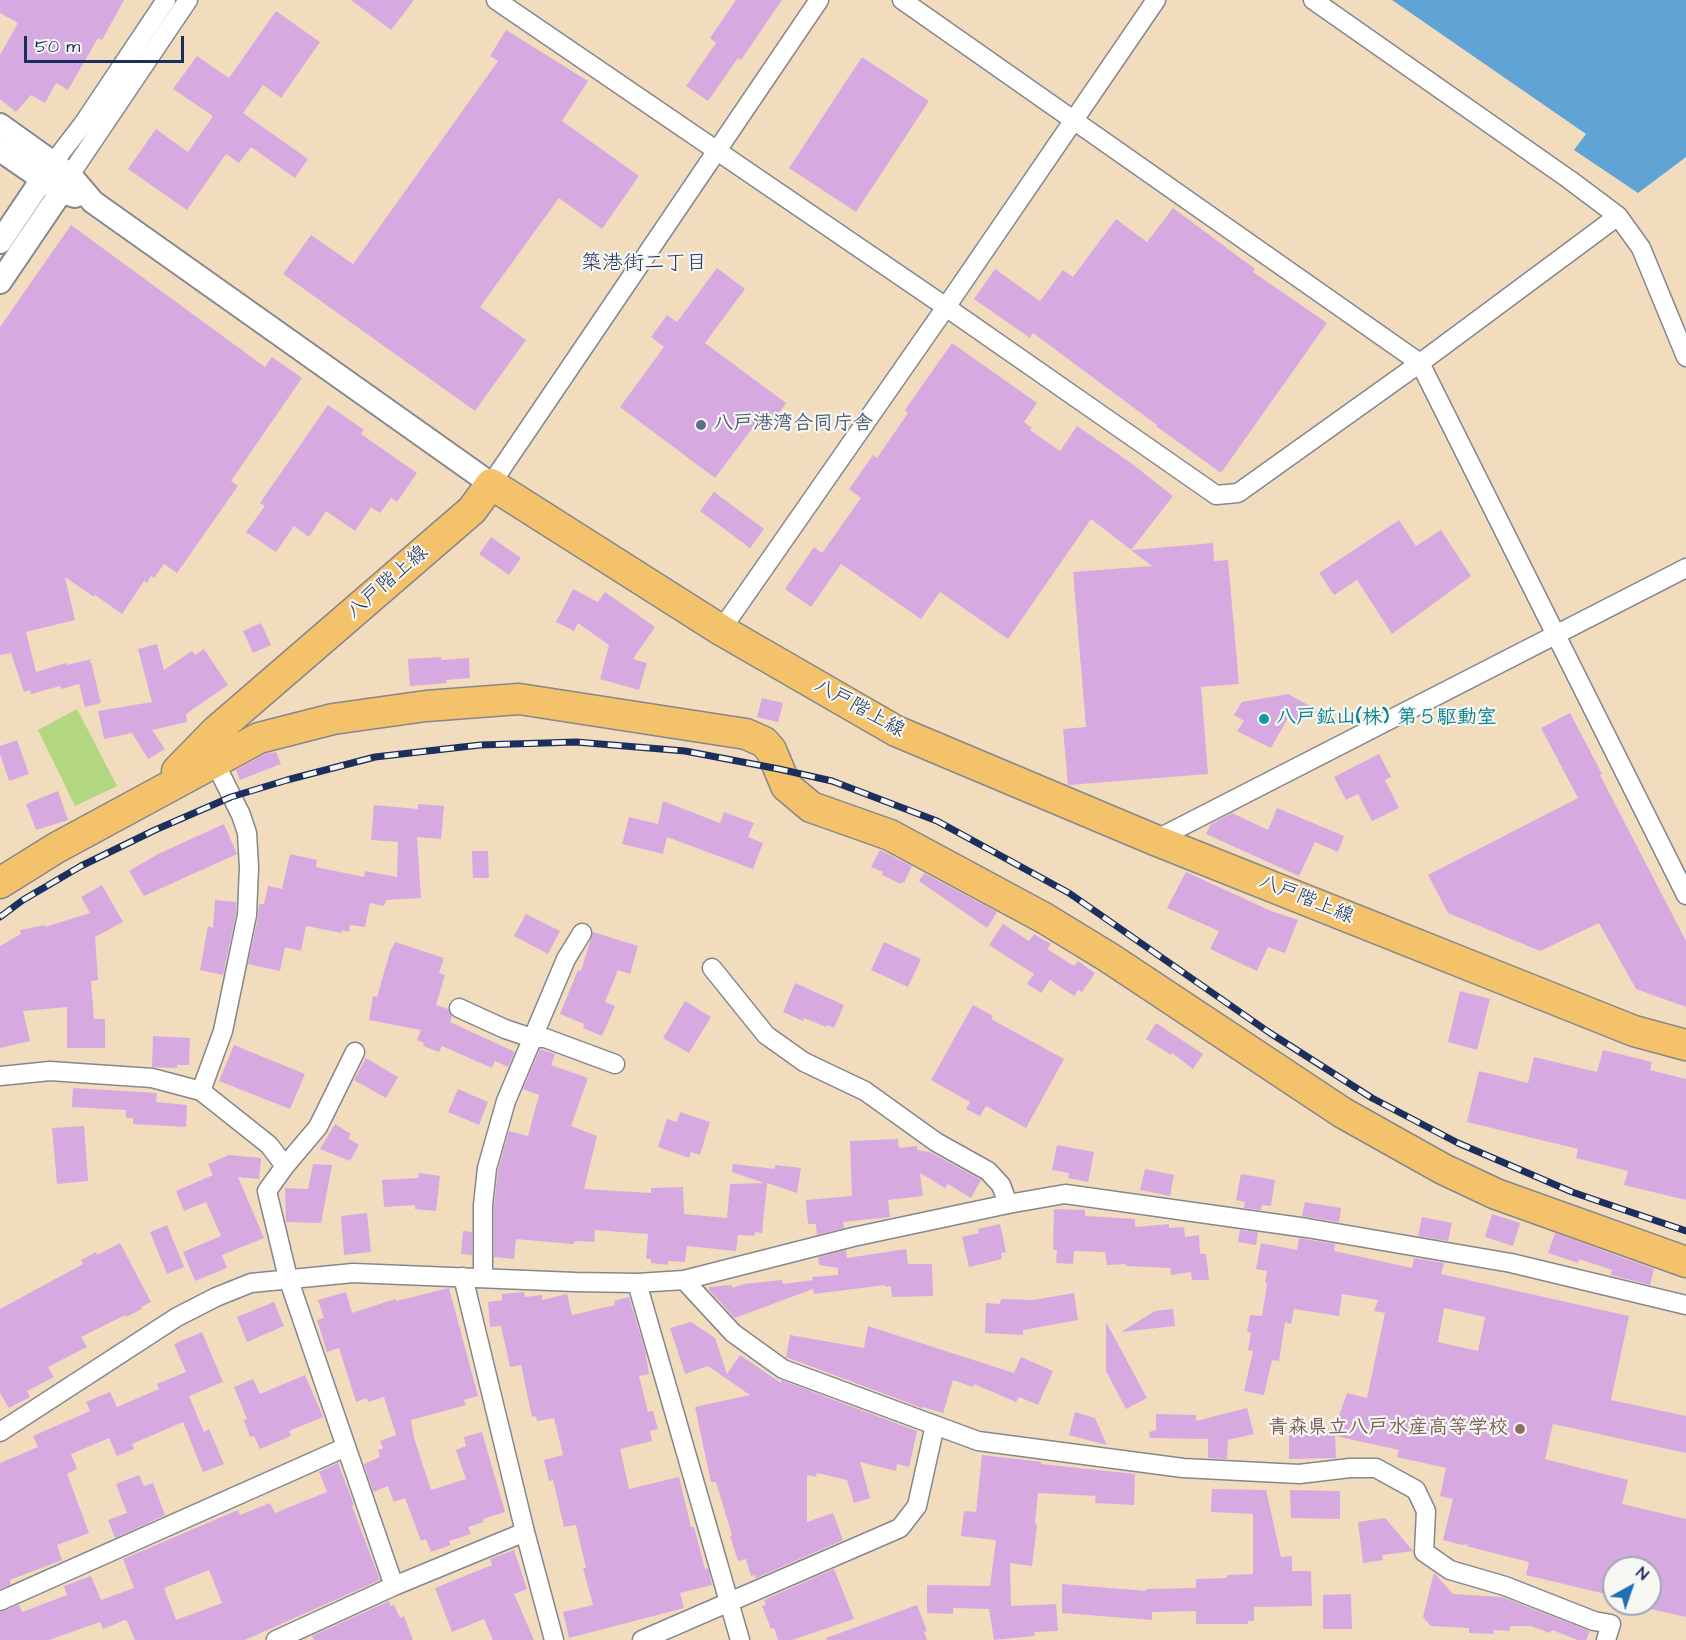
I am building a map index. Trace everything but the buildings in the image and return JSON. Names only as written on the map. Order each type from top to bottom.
[{"type":"main road","name":"八戸階上線","points":[[152,796],[216,731],[472,510],[491,484],[721,630],[896,731],[1155,840],[1634,1030],[1686,1045]]},
{"type":"main road","name":"八戸階上線","points":[[0,883],[56,848],[259,738],[333,719],[426,706],[519,699],[746,734],[764,742],[771,750],[786,786],[811,807],[890,835],[1044,918],[1108,957],[1343,1113],[1443,1169],[1496,1194],[1686,1262]]},
{"type":"street","points":[[0,282],[83,124],[166,0]]},
{"type":"street","points":[[0,242],[57,177],[188,0]]},
{"type":"street","points":[[496,0],[946,307],[1216,495],[1238,493],[1420,363],[1618,216]]},
{"type":"street","points":[[0,125],[57,177],[491,484],[819,0]]},
{"type":"street","points":[[902,0],[1420,363],[1686,895]]},
{"type":"street","points":[[721,630],[1156,0]]},
{"type":"street","points":[[1313,0],[1618,216],[1641,248],[1686,357]]},
{"type":"street","points":[[0,150],[57,177]]},
{"type":"street","points":[[1155,840],[1686,568]]},
{"type":"street","points":[[201,1091],[223,1031],[247,915],[249,867],[247,833],[241,814],[214,761]]},
{"type":"street","points":[[483,1278],[483,1216],[487,1168],[506,1101],[566,958],[582,933]]},
{"type":"street","points":[[712,968],[766,1035],[804,1062],[865,1091],[936,1142],[987,1171],[1001,1185],[1008,1204]]},
{"type":"street","points":[[459,1008],[505,1029],[532,1038],[545,1038],[615,1064]]},
{"type":"street","points":[[355,1052],[318,1127],[267,1191],[288,1278],[394,1586]]},
{"type":"street","points":[[0,1076],[50,1071],[141,1077],[201,1091],[269,1145],[285,1166]]},
{"type":"street","points":[[0,1432],[187,1312],[251,1282],[353,1273],[637,1283],[684,1280],[853,1237],[1065,1194],[1307,1228],[1511,1263],[1686,1305]]},
{"type":"street","points":[[463,1277],[525,1532],[554,1640]]},
{"type":"street","points":[[684,1280],[733,1333],[783,1368],[978,1441],[1183,1468],[1299,1474],[1350,1468],[1376,1468],[1416,1490],[1426,1511],[1424,1552],[1450,1570],[1505,1586],[1594,1621],[1611,1624],[1606,1640]]},
{"type":"street","points":[[637,1283],[740,1640]]},
{"type":"street","points":[[642,1640],[900,1528],[917,1506],[935,1425]]},
{"type":"street","points":[[0,1601],[346,1447]]},
{"type":"street","points":[[276,1640],[394,1586],[525,1532]]},
{"type":"green space","points":[[77,709],[117,786],[75,806],[38,730]]},
{"type":"water","points":[[1392,0],[1686,0],[1686,157],[1638,193],[1574,150],[1586,134]]},
{"type":"railway","points":[[0,917],[23,900],[81,866],[231,797],[375,757],[480,745],[576,742],[685,751],[832,781],[937,821],[1069,893],[1270,1033],[1372,1098],[1458,1143],[1572,1192],[1686,1231]]},
{"type":"place","name":"八戸港湾合同庁舎","points":[[701,425]]},
{"type":"place","name":"八戸鉱山(株) 第５駆動室","points":[[1264,719]]},
{"type":"place","name":"青森県立八戸水産高等学校","points":[[1520,1429]]},
{"type":"district","name":"築港街二丁目","points":[[644,265]]}]
